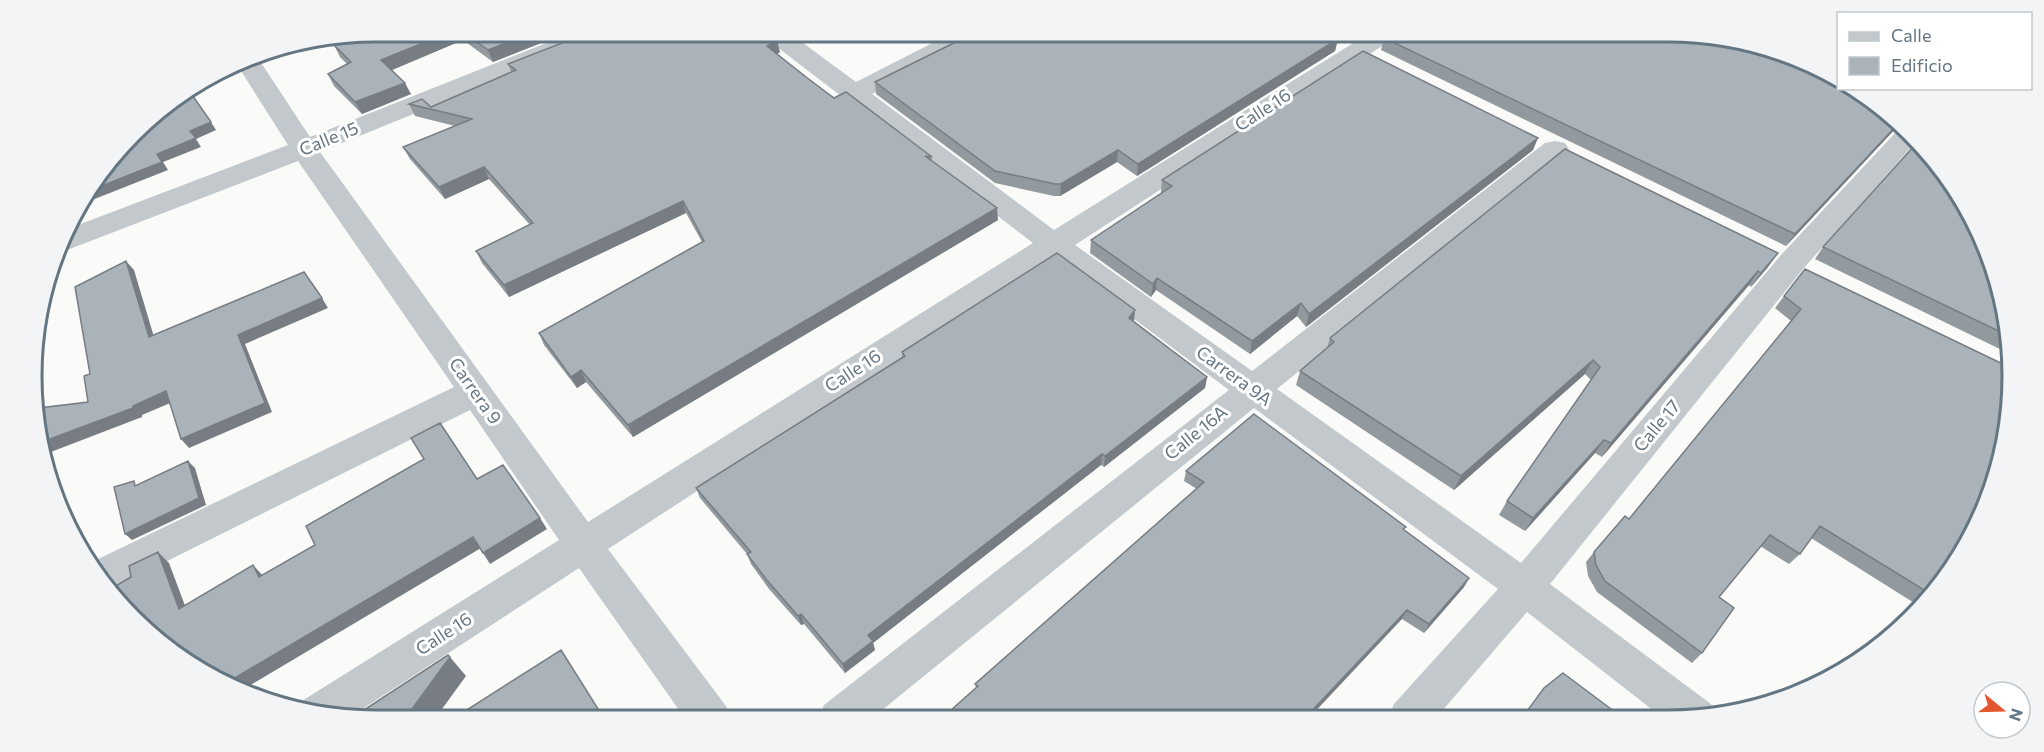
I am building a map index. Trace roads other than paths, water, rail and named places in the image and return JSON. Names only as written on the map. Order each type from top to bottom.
[{"type":"street","name":"Calle 15","points":[[71,238],[304,149],[569,42]]},
{"type":"street","name":"Carrera 9A","points":[[786,42],[1053,244],[1524,587],[1685,709]]},
{"type":"street","points":[[854,93],[952,42]]},
{"type":"street","points":[[1343,42],[1389,65]]},
{"type":"street","name":"Calle 16","points":[[330,707],[1371,42]]},
{"type":"street","name":"Carrera 9","points":[[251,66],[304,149],[583,544],[704,710]]},
{"type":"street","name":"Calle 17","points":[[1416,710],[1524,587],[1792,262],[1903,139]]},
{"type":"street","name":"Calle 16A","points":[[849,710],[1555,149]]},
{"type":"street","points":[[107,573],[475,392]]}]
